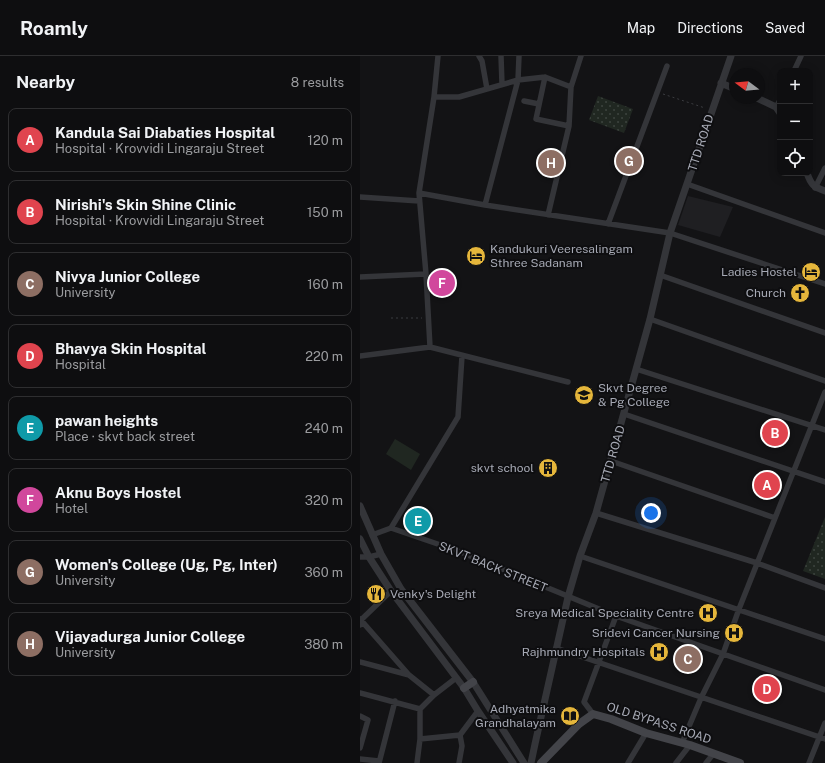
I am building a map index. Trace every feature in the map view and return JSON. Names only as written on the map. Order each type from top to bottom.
[{"type":"main road","points":[[464,688],[473,682]]},
{"type":"main road","name":"OLD BYPASS ROAD","points":[[541,763],[579,724],[593,714],[611,719],[646,733],[686,744],[740,763]]},
{"type":"street","points":[[430,347],[426,274],[419,193],[434,97],[438,56]]},
{"type":"street","points":[[479,56],[482,61],[487,89]]},
{"type":"street","points":[[501,56],[502,84]]},
{"type":"street","points":[[485,206],[518,80],[518,56]]},
{"type":"street","points":[[548,215],[568,126],[571,87],[581,56]]},
{"type":"street","name":"TTD ROAD","points":[[532,763],[568,597],[580,556],[596,513],[624,414],[650,319],[670,233],[731,56]]},
{"type":"street","points":[[795,68],[801,56]]},
{"type":"street","points":[[608,224],[667,66]]},
{"type":"street","points":[[434,97],[459,97],[518,80],[545,77],[571,87]]},
{"type":"street","points":[[545,77],[536,119],[568,126]]},
{"type":"street","points":[[721,83],[729,86]]},
{"type":"street","points":[[524,101],[539,104]]},
{"type":"street","points":[[765,103],[777,109]]},
{"type":"street","points":[[815,188],[825,168]]},
{"type":"street","points":[[807,176],[815,188],[825,191]]},
{"type":"street","points":[[687,184],[825,233]]},
{"type":"street","points":[[419,193],[485,206],[670,233],[825,284]]},
{"type":"street","points":[[360,198],[419,201]]},
{"type":"street","points":[[360,277],[426,274]]},
{"type":"street","points":[[660,275],[825,333]]},
{"type":"street","points":[[650,319],[825,381]]},
{"type":"street","points":[[360,356],[430,347],[568,382]]},
{"type":"street","points":[[372,535],[391,528],[458,418],[462,356]]},
{"type":"street","points":[[636,369],[825,430]]},
{"type":"street","points":[[676,763],[686,744],[701,698],[723,654],[738,609],[825,392]]},
{"type":"street","points":[[624,414],[825,482]]},
{"type":"street","points":[[610,461],[775,518]]},
{"type":"street","points":[[360,506],[381,554],[402,589],[473,682],[524,763]]},
{"type":"street","points":[[596,513],[757,563],[825,588]]},
{"type":"street","name":"SKVT BACK STREET","points":[[391,528],[458,551],[616,616],[825,690]]},
{"type":"street","points":[[360,539],[369,557],[391,591],[464,688],[478,712],[513,763]]},
{"type":"street","points":[[360,557],[369,557],[381,554]]},
{"type":"street","points":[[580,556],[825,639]]},
{"type":"street","points":[[391,591],[360,622],[409,675],[434,695]]},
{"type":"street","points":[[593,714],[584,702],[616,616]]},
{"type":"street","points":[[556,648],[822,738]]},
{"type":"street","points":[[360,662],[409,675]]},
{"type":"street","points":[[417,763],[420,739],[420,709],[434,695],[456,678]]},
{"type":"street","points":[[360,693],[395,701],[420,709]]},
{"type":"street","points":[[360,759],[379,762],[395,701]]},
{"type":"street","points":[[420,739],[460,735],[478,712]]},
{"type":"street","points":[[360,716],[368,720],[360,748]]},
{"type":"street","points":[[809,763],[822,738],[825,723]]},
{"type":"street","points":[[628,763],[646,733]]},
{"type":"street","points":[[459,763],[462,746],[460,735]]},
{"type":"street","points":[[706,763],[714,753]]},
{"type":"path","points":[[658,92],[712,110]]},
{"type":"path","points":[[391,318],[428,318]]},
{"type":"shaded area","points":[[598,96],[633,109],[624,133],[589,120]]},
{"type":"shaded area","points":[[688,196],[733,207],[720,237],[678,225]]},
{"type":"shaded area","points":[[395,439],[420,454],[411,470],[386,454]]},
{"type":"shaded area","points":[[825,517],[825,579],[803,571]]},
{"type":"place","name":"Women's College (Ug, Pg, Inter)","points":[[629,161]]},
{"type":"place","name":"Vijayadurga Junior College","points":[[551,163]]},
{"type":"place","name":"Kandukuri Veeresalingam Sthree Sadanam","points":[[476,256]]},
{"type":"place","name":"Ladies Hostel","points":[[811,272]]},
{"type":"place","name":"Aknu Boys Hostel","points":[[442,283]]},
{"type":"place","name":"Church","points":[[800,293]]},
{"type":"place","name":"Skvt Degree & Pg College","points":[[584,395]]},
{"type":"place","name":"Nirishi's Skin Shine Clinic","points":[[775,433]]},
{"type":"place","name":"skvt school","points":[[548,468]]},
{"type":"place","name":"Kandula Sai Diabaties Hospital","points":[[767,485]]},
{"type":"place","name":"pawan heights","points":[[418,521]]},
{"type":"place","name":"Venky's Delight","points":[[376,594]]},
{"type":"place","name":"Sreya Medical Speciality Centre","points":[[708,613]]},
{"type":"place","name":"Sridevi Cancer Nursing","points":[[734,633]]},
{"type":"place","name":"Rajhmundry Hospitals","points":[[659,652]]},
{"type":"place","name":"Nivya Junior College","points":[[688,659]]},
{"type":"place","name":"Bhavya Skin Hospital","points":[[767,689]]},
{"type":"place","name":"Adhyatmika Grandhalayam","points":[[570,716]]}]
